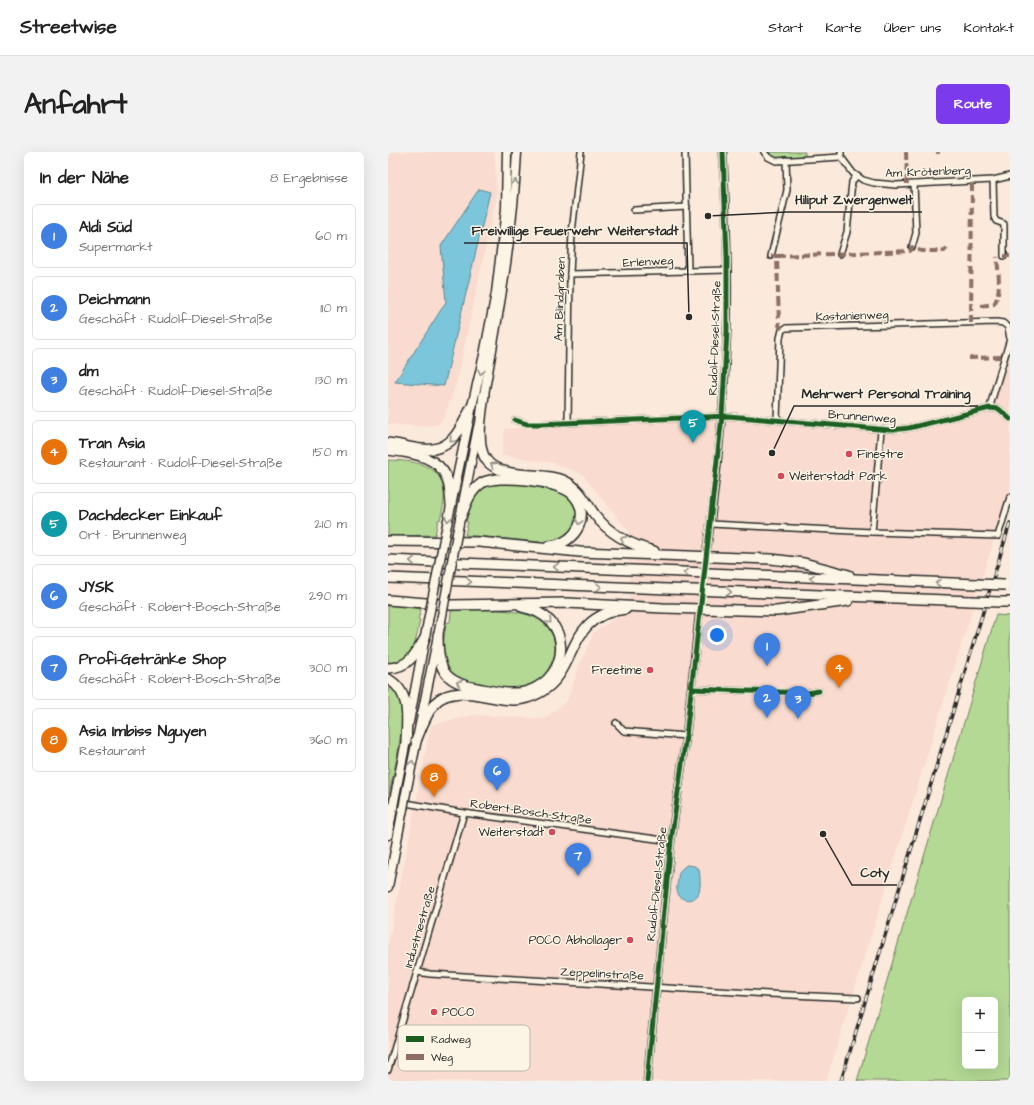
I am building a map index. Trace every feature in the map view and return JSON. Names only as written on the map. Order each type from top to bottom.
[{"type":"highway","points":[[484,395],[480,444],[484,457],[491,465],[506,471],[550,477],[566,482],[579,491],[606,528],[620,537],[644,548],[687,556]]},
{"type":"highway","points":[[388,443],[426,450],[446,445],[457,434],[472,406]]},
{"type":"highway","points":[[388,450],[425,458],[438,466],[443,471],[446,478],[451,505]]},
{"type":"highway","points":[[461,516],[472,492],[483,483],[494,479],[554,484],[563,487],[574,496],[578,501],[581,515],[579,527],[573,536],[564,542],[554,545],[519,546]]},
{"type":"highway","points":[[388,541],[479,542],[580,552],[753,558],[792,561],[865,580]]},
{"type":"highway","points":[[388,560],[1008,585]]},
{"type":"highway","points":[[388,578],[875,598],[1010,602]]},
{"type":"highway","points":[[388,600],[451,605],[566,603],[663,608],[777,611],[875,598]]},
{"type":"highway","points":[[438,635],[438,655],[440,665],[445,674],[459,684],[510,693],[523,692],[536,687],[547,679],[557,663],[560,642],[557,631],[547,617],[530,608],[501,604]]},
{"type":"highway","points":[[416,742],[426,719],[440,699],[449,695],[469,694],[498,699],[515,700],[535,695],[544,690],[558,677],[577,639],[593,621],[605,614],[616,611],[663,608]]},
{"type":"highway","points":[[388,668],[402,666],[411,660],[425,638]]},
{"type":"highway","points":[[388,679],[397,685],[404,698],[407,716],[406,741]]},
{"type":"main road","points":[[388,835],[393,807],[392,798],[406,741],[445,534],[488,336],[500,264],[506,209],[507,152]]},
{"type":"main road","points":[[388,887],[484,395],[505,269],[514,200],[517,152]]},
{"type":"street","name":"Am Blindgraben","points":[[568,422],[570,274],[581,152]]},
{"type":"street","points":[[685,152],[688,270]]},
{"type":"street","name":"Rudolf-Diesel-Straße","points":[[707,548],[711,524],[722,416],[727,332],[727,270],[723,152]]},
{"type":"street","points":[[764,152],[773,160],[841,155],[856,176],[852,182],[847,232],[840,254]]},
{"type":"street","points":[[771,256],[788,190],[786,160]]},
{"type":"street","name":"Am Krötenberg","points":[[856,176],[874,183],[890,185],[993,180],[1010,176]]},
{"type":"street","points":[[993,180],[994,217],[996,221],[1004,224],[1004,256]]},
{"type":"street","points":[[912,247],[916,233],[914,184]]},
{"type":"street","points":[[634,210],[687,207]]},
{"type":"street","name":"Erlenweg","points":[[570,274],[727,270]]},
{"type":"street","name":"Kastanienweg","points":[[777,420],[780,338],[782,330],[786,328],[998,322],[1003,322],[1009,326]]},
{"type":"street","points":[[1009,326],[1010,338],[990,408],[999,409],[1010,419]]},
{"type":"street","name":"Brunnenweg","points":[[515,420],[533,424],[722,416],[881,430],[903,429],[990,408]]},
{"type":"street","name":"Brunnenweg","points":[[872,532],[881,430]]},
{"type":"street","points":[[711,524],[872,532],[998,536],[1010,497]]},
{"type":"street","name":"Rudolf-Diesel-Straße","points":[[647,1081],[671,841],[692,689],[699,616]]},
{"type":"street","points":[[692,689],[808,693],[819,691]]},
{"type":"street","points":[[616,723],[624,730],[686,736]]},
{"type":"street","name":"Robert-Bosch-Straße","points":[[392,798],[464,813],[671,841]]},
{"type":"street","name":"Industriestraße","points":[[401,1025],[464,813]]},
{"type":"street","name":"Zeppelinstraße","points":[[417,972],[657,988],[858,998]]},
{"type":"street","name":"Industriestraße","points":[[388,1070],[398,1036]]},
{"type":"shaded area","points":[[388,152],[494,152],[497,195],[456,384],[444,417],[437,425],[420,426],[388,424]]},
{"type":"shaded area","points":[[1010,343],[1010,415],[998,407],[994,400]]},
{"type":"shaded area","points":[[995,411],[1010,422],[1010,488],[826,1081],[388,1081],[388,946],[431,725],[473,715],[544,719],[567,701],[580,664],[594,632],[614,619],[630,614],[629,531],[582,474],[553,463],[502,455],[505,429],[733,418],[894,432]],"holes":[[[678,873],[694,898],[688,900],[682,899],[677,888]]]},
{"type":"green space","points":[[769,152],[805,152],[805,157],[780,159],[772,156]]},
{"type":"green space","points":[[388,460],[406,461],[424,465],[437,474],[442,482],[444,499],[440,520],[438,520],[435,535],[388,536]]},
{"type":"green space","points":[[501,482],[552,487],[565,493],[573,500],[577,510],[575,525],[571,533],[556,541],[540,542],[465,535],[468,522],[466,522],[471,500],[483,487]]},
{"type":"green space","points":[[388,605],[421,609],[418,620],[420,620],[419,626],[414,645],[408,657],[397,664],[388,664]]},
{"type":"green space","points":[[470,609],[523,613],[545,624],[552,634],[555,647],[554,656],[549,669],[540,679],[520,688],[499,688],[472,684],[453,676],[445,665],[443,655],[446,623],[450,622],[451,611]]},
{"type":"green space","points":[[996,615],[1010,616],[1010,1081],[857,1081]]},
{"type":"green space","points":[[388,683],[399,695],[402,706],[399,745],[389,795],[389,708]]},
{"type":"water","points":[[479,189],[490,192],[444,386],[395,382],[446,302],[441,246]]},
{"type":"water","points":[[687,865],[694,866],[699,869],[700,878],[700,889],[698,895],[689,900],[682,898],[677,891],[679,873]]},
{"type":"tunnel","points":[[700,612],[707,548]]},
{"type":"railway","points":[[841,1081],[1010,523]]},
{"type":"marked path","points":[[906,152],[907,184]]},
{"type":"marked path","points":[[971,323],[972,181]]},
{"type":"marked path","points":[[777,256],[910,251],[912,247],[921,251],[944,251],[947,248]]},
{"type":"marked path","points":[[771,256],[777,256],[779,325],[782,330]]},
{"type":"marked path","points":[[1004,256],[1010,256]]},
{"type":"marked path","points":[[981,306],[994,304],[998,294],[999,281],[997,257]]},
{"type":"marked path","points":[[969,358],[1004,357]]},
{"type":"cycle path","points":[[647,1081],[671,841],[686,736],[722,416],[727,332],[727,257],[723,152]]},
{"type":"cycle path","points":[[515,420],[527,424],[540,424],[728,416],[890,430],[909,428],[990,408],[999,409],[1010,419]]},
{"type":"cycle path","points":[[692,689],[808,693],[819,691]]},
{"type":"place","name":"Hiliput Zwergenwelt","points":[[708,216]]},
{"type":"place","name":"Freiwillige Feuerwehr Weiterstadt","points":[[689,317]]},
{"type":"place","name":"Dachdecker Einkauf","points":[[693,443]]},
{"type":"place","name":"Mehrwert Personal Training","points":[[772,453]]},
{"type":"place","name":"Finestre","points":[[849,454]]},
{"type":"place","name":"Weiterstadt Park","points":[[781,476]]},
{"type":"place","name":"Aldi Süd","points":[[767,666]]},
{"type":"place","name":"Freetime","points":[[650,670]]},
{"type":"place","name":"Tran Asia","points":[[839,688]]},
{"type":"place","name":"Deichmann","points":[[767,718]]},
{"type":"place","name":"dm","points":[[798,719]]},
{"type":"place","name":"JYSK","points":[[497,791]]},
{"type":"place","name":"Asia Imbiss Nguyen","points":[[434,797]]},
{"type":"place","name":"Weiterstadt","points":[[552,832]]},
{"type":"place","name":"Coty","points":[[823,834]]},
{"type":"place","name":"Profi-Getränke Shop","points":[[578,876]]},
{"type":"place","name":"POCO Abhollager","points":[[630,940]]},
{"type":"place","name":"POCO","points":[[434,1012]]}]
